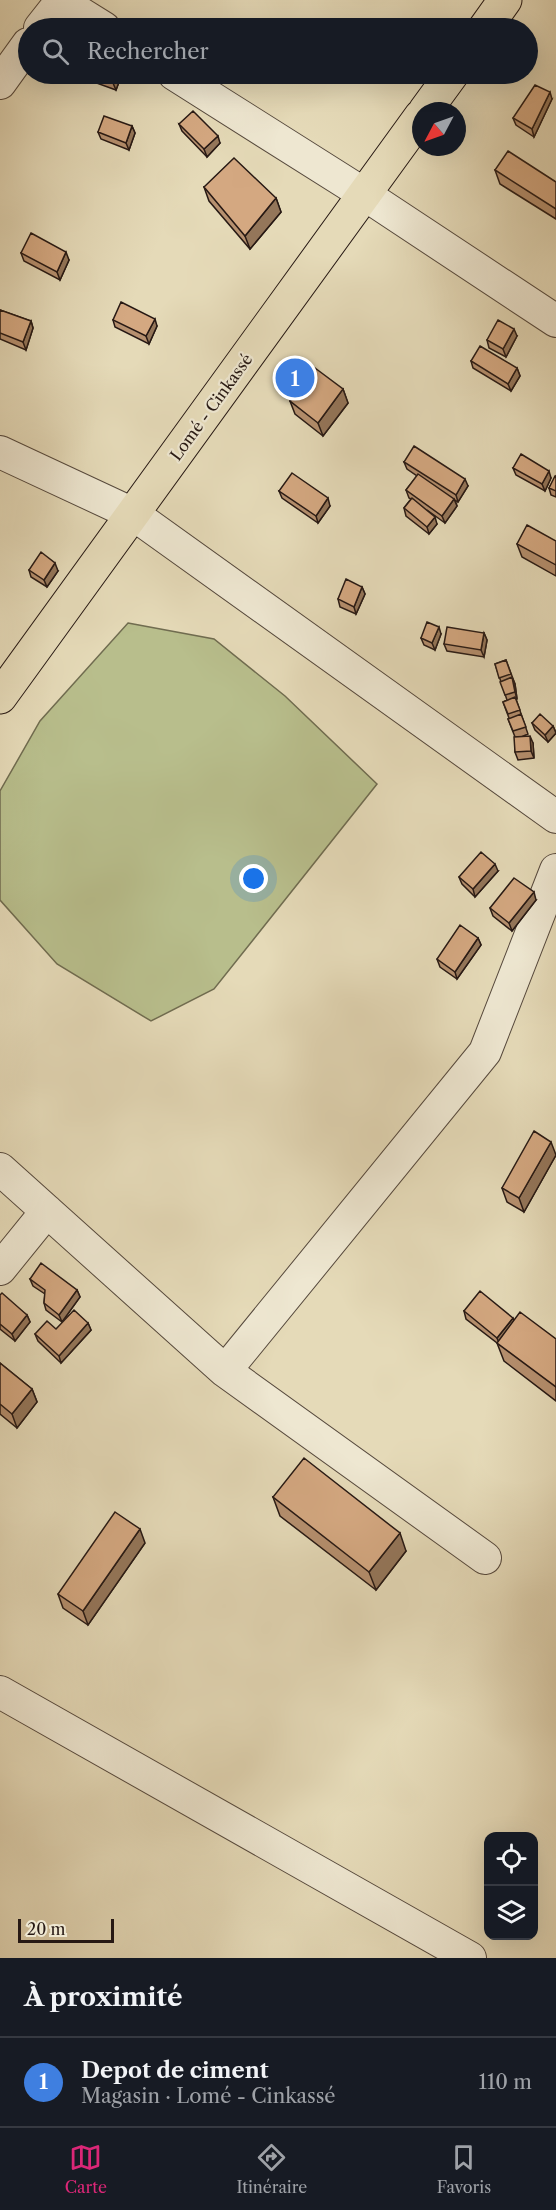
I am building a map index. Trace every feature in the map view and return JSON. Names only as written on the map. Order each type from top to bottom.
[{"type":"highway","points":[[492,18],[505,0]]},
{"type":"highway","points":[[432,102],[445,84]]},
{"type":"highway","name":"Lomé - Cinkassé","points":[[0,697],[412,128]]},
{"type":"street","points":[[47,18],[60,0],[88,18]]},
{"type":"street","points":[[0,83],[18,58]]},
{"type":"street","points":[[190,84],[364,194],[556,321]]},
{"type":"street","points":[[0,452],[133,514],[556,817]]},
{"type":"street","points":[[225,1371],[485,1052],[556,870]]},
{"type":"street","points":[[0,1169],[225,1371],[485,1558]]},
{"type":"street","points":[[0,1269],[47,1211]]},
{"type":"street","points":[[0,1692],[470,1958]]},
{"type":"green space","points":[[128,623],[214,639],[285,696],[377,784],[214,989],[151,1021],[57,964],[0,900],[0,791],[40,721]]},
{"type":"building","points":[[535,85],[550,92],[532,129],[513,118]]},
{"type":"building","points":[[193,111],[218,136],[204,149],[179,124]]},
{"type":"building","points":[[104,116],[132,126],[126,143],[98,132]]},
{"type":"building","points":[[508,151],[556,182],[556,209],[495,170]]},
{"type":"building","points":[[234,158],[276,198],[245,236],[204,187]]},
{"type":"building","points":[[31,233],[66,252],[57,272],[21,253]]},
{"type":"building","points":[[121,302],[155,319],[146,336],[113,320]]},
{"type":"building","points":[[0,310],[31,321],[23,342],[0,333]]},
{"type":"building","points":[[498,320],[514,329],[503,349],[487,340]]},
{"type":"building","points":[[480,346],[517,368],[508,384],[471,361]]},
{"type":"building","points":[[315,368],[343,389],[318,423],[290,401]]},
{"type":"building","points":[[414,446],[465,479],[456,495],[404,462]]},
{"type":"building","points":[[521,454],[549,471],[542,484],[513,468]]},
{"type":"building","points":[[292,473],[328,498],[316,516],[279,491]]},
{"type":"building","points":[[418,474],[454,499],[442,516],[406,490]]},
{"type":"building","points":[[556,476],[556,491],[549,488]]},
{"type":"building","points":[[412,498],[435,517],[427,527],[404,508]]},
{"type":"building","points":[[527,525],[556,541],[556,565],[517,544]]},
{"type":"building","points":[[41,552],[55,563],[44,580],[29,570]]},
{"type":"building","points":[[346,579],[362,587],[354,607],[338,599]]},
{"type":"building","points":[[427,622],[439,627],[432,643],[421,638]]},
{"type":"building","points":[[447,627],[484,633],[481,650],[444,644]]},
{"type":"building","points":[[506,660],[511,674],[499,678],[495,664]]},
{"type":"building","points":[[512,677],[515,692],[505,695],[500,682]]},
{"type":"building","points":[[515,697],[520,710],[508,714],[503,702]]},
{"type":"building","points":[[521,714],[526,727],[513,731],[508,719]]},
{"type":"building","points":[[540,714],[553,726],[545,735],[532,723]]},
{"type":"building","points":[[530,736],[531,751],[515,752],[514,737]]},
{"type":"building","points":[[481,852],[495,864],[473,889],[459,877]]},
{"type":"building","points":[[514,878],[534,892],[509,923],[490,908]]},
{"type":"building","points":[[460,925],[478,938],[455,972],[437,959]]},
{"type":"building","points":[[534,1131],[551,1142],[519,1198],[502,1188]]},
{"type":"building","points":[[41,1263],[77,1290],[59,1315],[44,1303],[45,1290],[30,1279]]},
{"type":"building","points":[[480,1291],[513,1318],[497,1338],[464,1311]]},
{"type":"building","points":[[2,1293],[27,1315],[12,1334],[0,1324],[0,1295]]},
{"type":"building","points":[[74,1310],[88,1323],[59,1356],[35,1334],[47,1321],[56,1329]]},
{"type":"building","points":[[520,1312],[556,1339],[556,1387],[497,1343]]},
{"type":"building","points":[[0,1363],[32,1389],[12,1414],[0,1404]]},
{"type":"building","points":[[304,1458],[400,1533],[369,1572],[273,1497]]},
{"type":"building","points":[[115,1512],[140,1529],[83,1611],[58,1594]]},
{"type":"place","name":"Depot de ciment","points":[[295,378]]}]
